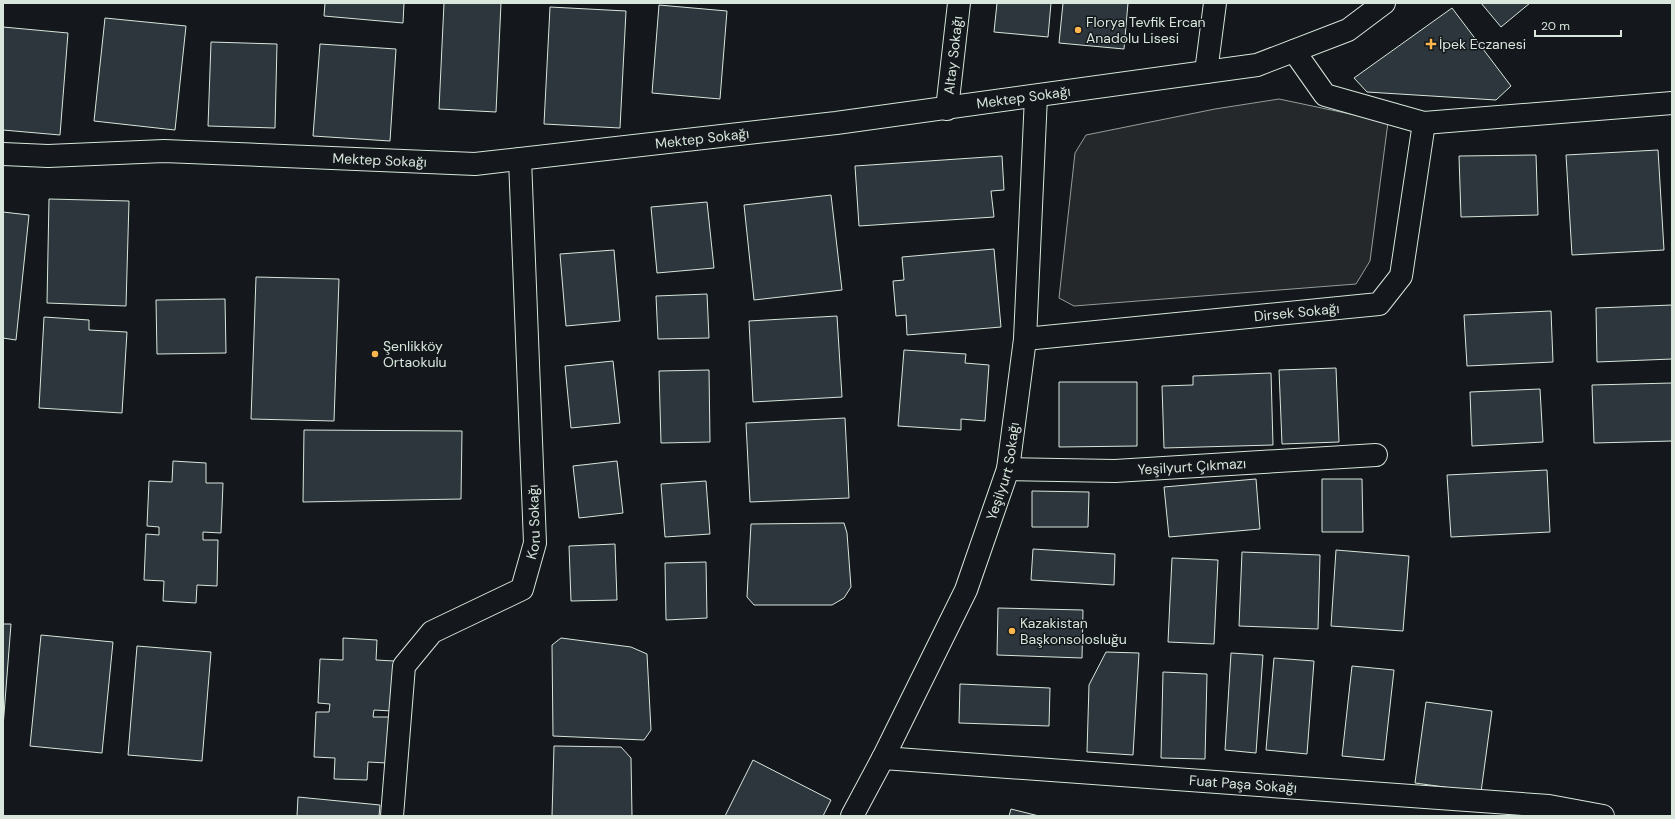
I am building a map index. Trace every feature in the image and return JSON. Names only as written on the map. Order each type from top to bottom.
[{"type":"street","name":"Altay Sokağı","points":[[947,108],[959,3]]},
{"type":"street","points":[[1206,72],[1215,3]]},
{"type":"street","name":"Mektep Sokağı","points":[[3,154],[48,156],[164,151],[475,164],[836,123],[1257,65],[1348,30],[1384,3]]},
{"type":"street","points":[[1294,51],[1325,95],[1424,123],[1672,103]]},
{"type":"street","name":"Yeşilyurt Sokağı","points":[[852,816],[883,758],[966,590],[1008,469],[1024,339],[1036,96]]},
{"type":"street","name":"Dirsek Sokağı","points":[[1024,339],[1379,304],[1401,276],[1424,123]]},
{"type":"street","name":"Koru Sokağı","points":[[392,816],[404,666],[432,632],[522,589],[535,543],[520,159]]},
{"type":"street","name":"Yeşilyurt Çıkmazı","points":[[1008,469],[1115,471],[1376,455]]},
{"type":"street","name":"Fuat Paşa Sokağı","points":[[883,758],[1549,806],[1603,816]]},
{"type":"shaded area","points":[[1279,99],[1388,122],[1370,261],[1356,284],[1074,306],[1059,298],[1075,153],[1086,135],[1215,109]]},
{"type":"building","points":[[325,3],[404,3],[403,23],[324,16]]},
{"type":"building","points":[[444,3],[501,3],[496,112],[439,109]]},
{"type":"building","points":[[997,3],[1051,3],[1048,37],[994,32]]},
{"type":"building","points":[[1063,3],[1128,3],[1124,49],[1059,43]]},
{"type":"building","points":[[1481,3],[1530,3],[1501,27]]},
{"type":"building","points":[[659,5],[727,11],[720,99],[652,93]]},
{"type":"building","points":[[550,7],[626,11],[620,128],[544,124]]},
{"type":"building","points":[[1452,8],[1511,86],[1496,100],[1367,92],[1354,78]]},
{"type":"building","points":[[105,18],[186,26],[175,130],[94,121]]},
{"type":"building","points":[[3,27],[68,33],[60,135],[3,130]]},
{"type":"building","points":[[211,42],[277,44],[275,128],[208,126]]},
{"type":"building","points":[[320,44],[396,49],[390,141],[313,136]]},
{"type":"building","points":[[1658,150],[1664,250],[1572,255],[1566,155]]},
{"type":"building","points":[[1536,155],[1538,215],[1461,217],[1459,156]]},
{"type":"building","points":[[1002,156],[1004,190],[991,191],[994,217],[859,226],[855,166]]},
{"type":"building","points":[[831,195],[842,290],[754,300],[744,205]]},
{"type":"building","points":[[49,199],[129,201],[126,306],[47,303]]},
{"type":"building","points":[[707,202],[714,268],[657,273],[651,207]]},
{"type":"building","points":[[3,212],[29,215],[16,340],[3,338]]},
{"type":"building","points":[[994,249],[1001,327],[907,335],[906,315],[896,316],[893,281],[904,280],[902,257]]},
{"type":"building","points":[[614,250],[620,321],[566,326],[560,254]]},
{"type":"building","points":[[256,277],[339,279],[334,421],[251,419]]},
{"type":"building","points":[[707,294],[709,338],[658,339],[656,296]]},
{"type":"building","points":[[225,299],[226,353],[157,354],[156,300]]},
{"type":"building","points":[[1672,305],[1672,359],[1597,362],[1596,308]]},
{"type":"building","points":[[1551,311],[1553,362],[1467,366],[1464,315]]},
{"type":"building","points":[[837,316],[842,397],[753,402],[749,321]]},
{"type":"building","points":[[44,317],[89,320],[89,330],[127,332],[122,413],[39,408]]},
{"type":"building","points":[[904,350],[966,354],[965,363],[989,365],[985,421],[961,419],[961,430],[898,426]]},
{"type":"building","points":[[613,361],[620,423],[571,428],[565,366]]},
{"type":"building","points":[[1336,368],[1339,442],[1282,444],[1279,370]]},
{"type":"building","points":[[709,370],[710,442],[661,443],[659,371]]},
{"type":"building","points":[[1271,373],[1273,445],[1164,448],[1162,386],[1193,385],[1193,376]]},
{"type":"building","points":[[1059,382],[1137,382],[1137,446],[1059,447]]},
{"type":"building","points":[[1672,383],[1672,441],[1594,443],[1592,385]]},
{"type":"building","points":[[1540,389],[1543,442],[1472,446],[1470,392]]},
{"type":"building","points":[[845,418],[849,498],[750,502],[746,423]]},
{"type":"building","points":[[304,430],[462,431],[461,499],[303,502]]},
{"type":"building","points":[[173,461],[206,463],[206,483],[223,483],[221,533],[203,532],[203,540],[218,540],[217,586],[197,585],[196,603],[163,601],[164,581],[144,580],[146,534],[159,535],[159,527],[147,526],[149,481],[172,482]]},
{"type":"building","points":[[617,461],[623,513],[579,518],[573,466]]},
{"type":"building","points":[[1547,470],[1550,532],[1451,537],[1447,475]]},
{"type":"building","points":[[1256,479],[1260,529],[1169,537],[1164,487]]},
{"type":"building","points":[[1322,479],[1362,479],[1363,532],[1322,532]]},
{"type":"building","points":[[706,481],[710,534],[665,537],[661,484]]},
{"type":"building","points":[[1032,491],[1089,492],[1088,527],[1032,527]]},
{"type":"building","points":[[844,523],[847,533],[851,587],[844,598],[832,605],[754,605],[747,597],[751,524]]},
{"type":"building","points":[[615,544],[617,600],[571,601],[569,546]]},
{"type":"building","points":[[1033,549],[1115,554],[1114,585],[1031,580]]},
{"type":"building","points":[[1336,550],[1409,556],[1403,631],[1331,626]]},
{"type":"building","points":[[1242,552],[1320,555],[1318,629],[1239,626]]},
{"type":"building","points":[[1172,558],[1218,560],[1214,644],[1168,642]]},
{"type":"building","points":[[706,562],[707,618],[666,620],[665,563]]},
{"type":"building","points":[[998,608],[1083,610],[1082,658],[997,655]]},
{"type":"building","points":[[3,624],[11,624],[3,727]]},
{"type":"building","points":[[41,635],[113,642],[102,753],[30,746]]},
{"type":"building","points":[[343,638],[377,640],[376,660],[394,661],[392,711],[374,710],[373,717],[389,717],[387,763],[368,762],[367,780],[334,779],[335,758],[314,757],[316,712],[329,712],[330,704],[318,703],[320,659],[343,660]]},
{"type":"building","points":[[561,638],[631,647],[647,654],[651,730],[644,740],[553,736],[552,645]]},
{"type":"building","points":[[137,646],[211,652],[202,761],[128,755]]},
{"type":"building","points":[[1106,652],[1139,653],[1133,755],[1087,752],[1089,685]]},
{"type":"building","points":[[1231,653],[1263,655],[1256,753],[1225,750]]},
{"type":"building","points":[[1274,658],[1314,661],[1307,754],[1266,750]]},
{"type":"building","points":[[1352,666],[1394,670],[1384,760],[1342,756]]},
{"type":"building","points":[[1163,672],[1207,674],[1205,759],[1161,758]]},
{"type":"building","points":[[960,684],[1050,688],[1049,726],[959,723]]},
{"type":"building","points":[[1426,702],[1492,711],[1481,792],[1415,783]]},
{"type":"building","points":[[554,746],[621,747],[631,758],[632,816],[552,816]]},
{"type":"building","points":[[753,760],[831,800],[823,816],[725,816]]},
{"type":"building","points":[[298,797],[380,805],[379,816],[297,816]]},
{"type":"building","points":[[1011,809],[1039,816],[1009,816]]},
{"type":"place","name":"Florya Tevfik Ercan Anadolu Lisesi","points":[[1078,30]]},
{"type":"place","name":"İpek Eczanesi","points":[[1431,44]]},
{"type":"place","name":"Şenlikköy Ortaokulu","points":[[375,354]]},
{"type":"place","name":"Kazakistan Başkonsolosluğu","points":[[1012,631]]}]
